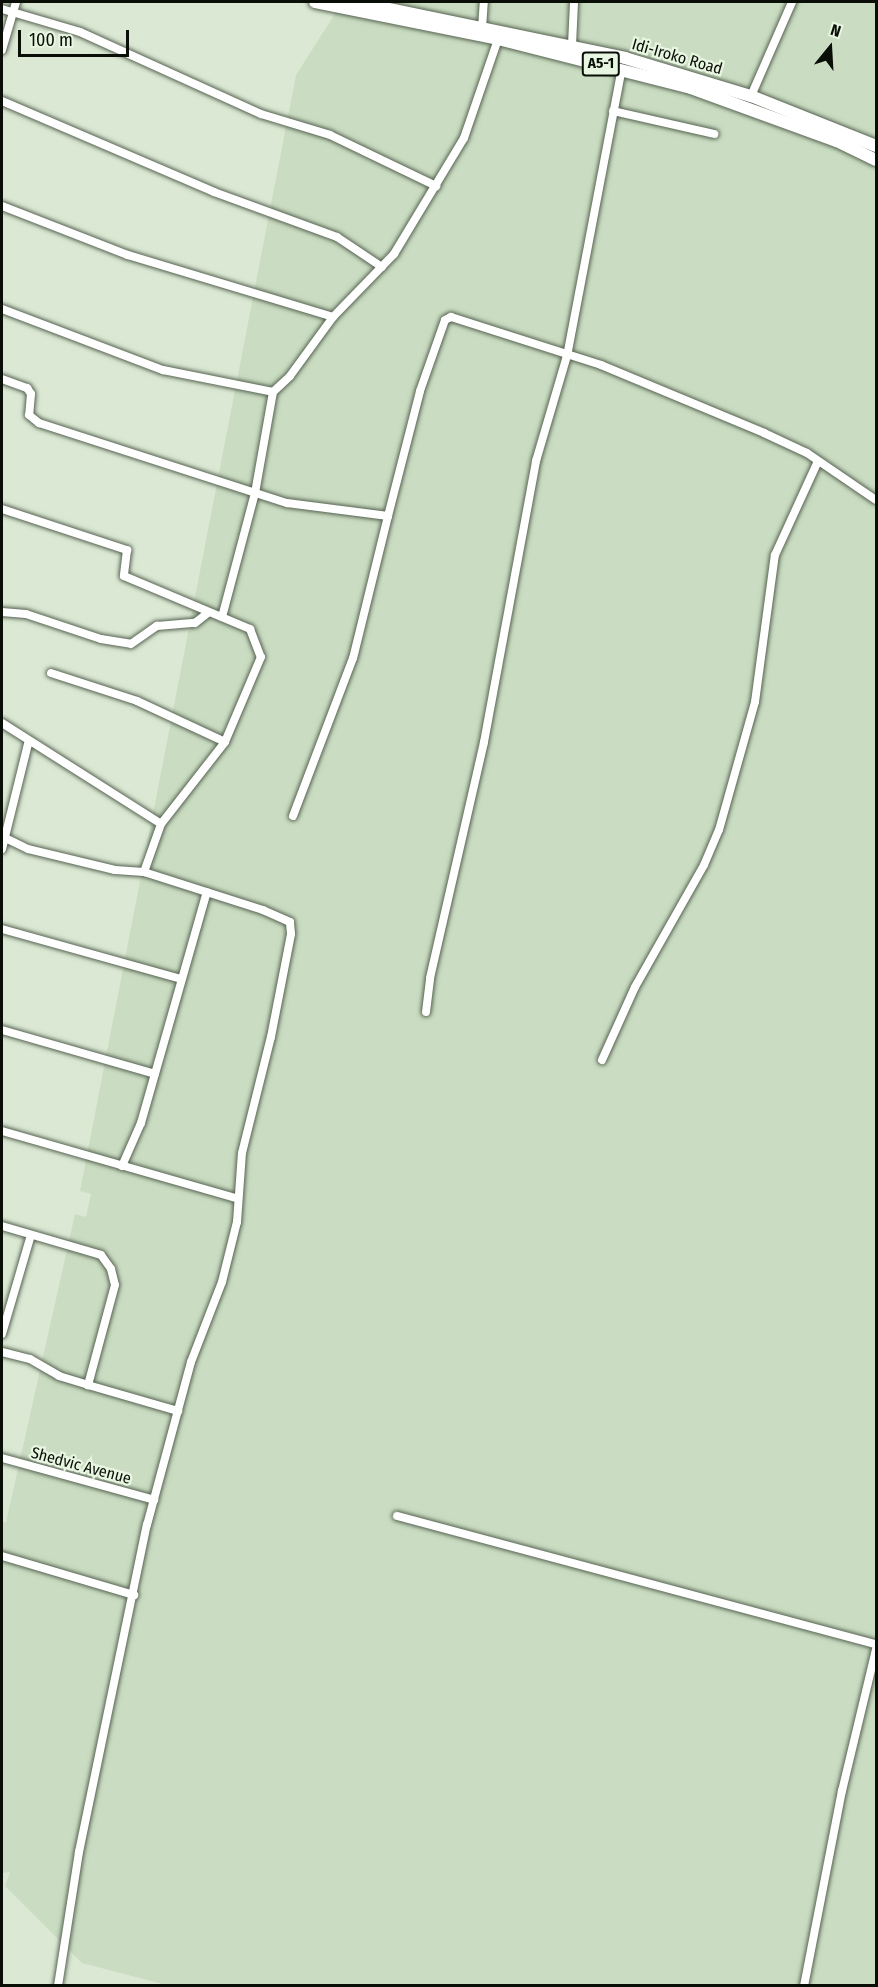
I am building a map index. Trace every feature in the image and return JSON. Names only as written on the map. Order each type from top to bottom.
[{"type":"highway","name":"A5-1","points":[[315,2],[498,39],[622,69],[757,110],[876,160]]},
{"type":"highway","name":"Idi-Iroko Road","points":[[355,2],[572,45],[750,96],[876,146]]},
{"type":"street","points":[[2,50],[16,2]]},
{"type":"street","points":[[482,28],[484,2]]},
{"type":"street","points":[[572,45],[574,2]]},
{"type":"street","points":[[750,96],[792,2]]},
{"type":"street","points":[[2,9],[80,32],[261,114],[330,135],[436,186]]},
{"type":"street","points":[[222,617],[255,493],[273,392],[290,376],[333,317],[394,254],[464,138],[498,39]]},
{"type":"street","points":[[426,1012],[430,978],[484,742],[536,461],[567,356],[622,69]]},
{"type":"street","points":[[2,100],[214,192],[337,237],[382,267]]},
{"type":"street","points":[[613,111],[714,134]]},
{"type":"street","points":[[2,206],[128,255],[333,317]]},
{"type":"street","points":[[2,309],[163,370],[273,392]]},
{"type":"street","points":[[293,816],[353,658],[420,391],[445,320],[452,317],[661,388],[818,461],[876,500]]},
{"type":"street","points":[[2,379],[27,387],[31,394],[29,415],[39,423],[287,503],[388,516]]},
{"type":"street","points":[[602,1060],[635,987],[704,865],[719,830],[755,702],[775,555],[818,461]]},
{"type":"street","points":[[2,508],[127,550],[124,576],[250,629],[261,657],[225,742],[161,824],[144,872]]},
{"type":"street","points":[[2,612],[26,614],[102,639],[131,644],[157,627],[195,623],[208,613]]},
{"type":"street","points":[[51,673],[137,701],[225,742]]},
{"type":"street","points":[[2,723],[161,824]]},
{"type":"street","points":[[2,849],[29,740]]},
{"type":"street","points":[[5,838],[28,849],[115,870],[144,872],[290,922],[282,988],[242,1153],[236,1198],[237,1222],[222,1282],[178,1411],[154,1500],[79,1852],[58,1986]]},
{"type":"street","points":[[122,1166],[141,1123],[207,892]]},
{"type":"street","points":[[2,929],[181,979]]},
{"type":"street","points":[[2,1030],[155,1074]]},
{"type":"street","points":[[2,1131],[236,1198]]},
{"type":"street","points":[[2,1226],[101,1255],[111,1269],[115,1285],[88,1385]]},
{"type":"street","points":[[2,1334],[31,1235]]},
{"type":"street","points":[[2,1352],[30,1359],[59,1376],[178,1411]]},
{"type":"street","name":"Shedvic Avenue","points":[[2,1458],[154,1500]]},
{"type":"street","points":[[397,1516],[876,1644]]},
{"type":"street","points":[[2,1556],[134,1595]]},
{"type":"street","points":[[804,1986],[842,1791],[876,1650]]},
{"type":"shaded area","points":[[302,2],[876,2],[876,1985],[166,1985],[82,1963],[5,1886],[10,1872],[2,1873],[2,1522],[6,1522],[75,1214],[86,1217],[91,1194],[80,1191],[296,75],[336,12]]}]
